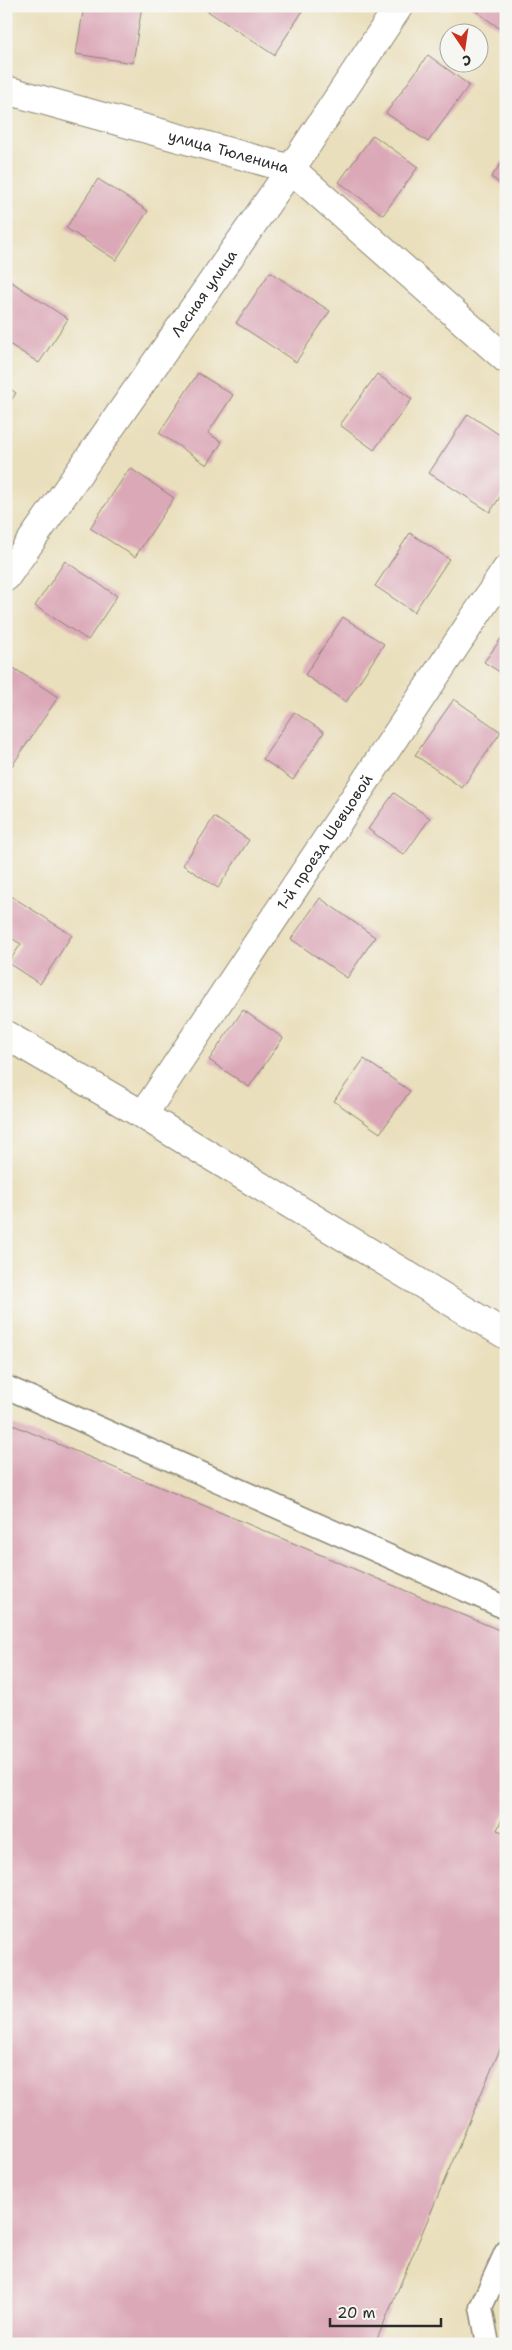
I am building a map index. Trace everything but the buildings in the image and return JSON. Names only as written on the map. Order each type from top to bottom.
[{"type":"street","name":"Лесная улица","points":[[6,576],[291,169],[399,6]]},
{"type":"street","name":"улица Тюленина","points":[[6,90],[291,169],[506,360]]},
{"type":"street","name":"1-й проезд Шевцовой","points":[[144,1115],[506,570]]},
{"type":"street","points":[[6,1035],[144,1115],[506,1335]]},
{"type":"lane","points":[[6,1387],[506,1608]]},
{"type":"lane","points":[[488,2344],[481,2307],[506,2252]]}]
